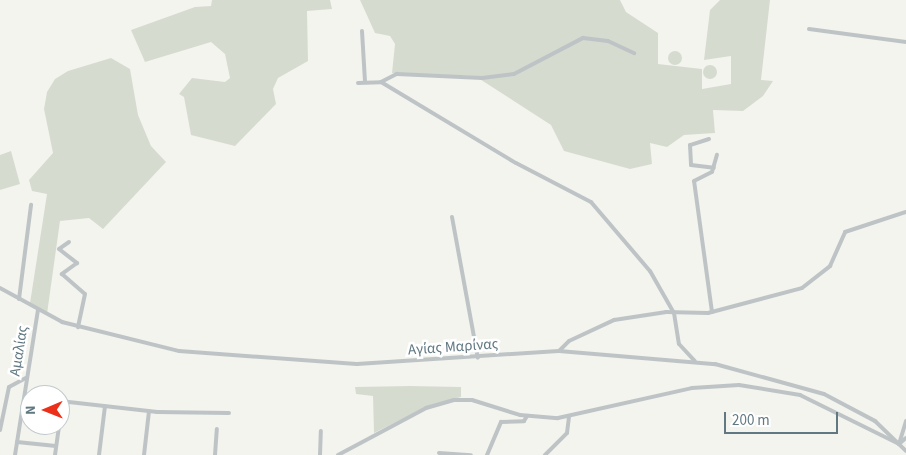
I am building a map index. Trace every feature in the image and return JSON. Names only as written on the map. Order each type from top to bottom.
[{"type":"street","points":[[809,29],[906,42]]},
{"type":"street","points":[[362,32],[365,82]]},
{"type":"street","points":[[381,82],[387,76],[404,74],[482,78],[514,74],[583,38],[608,41],[634,53]]},
{"type":"street","points":[[358,82],[381,82],[516,163],[591,202],[650,271],[674,313],[677,340],[696,361]]},
{"type":"street","points":[[709,139],[690,145],[691,165],[714,168]]},
{"type":"street","points":[[712,312],[694,181],[714,168],[717,155]]},
{"type":"street","points":[[19,299],[31,205]]},
{"type":"street","points":[[559,351],[569,341],[614,320],[674,313],[712,312],[802,288],[830,266],[845,232],[906,212]]},
{"type":"street","points":[[452,217],[478,358]]},
{"type":"street","points":[[69,242],[59,249],[78,263],[62,274],[85,294],[78,327]]},
{"type":"street","name":"Αγίας Μαρίνας","points":[[0,288],[38,310],[78,327],[190,352],[357,364],[478,358],[559,351],[696,361],[824,394],[875,421],[906,451]]},
{"type":"street","name":"Αμαλίας","points":[[25,385],[38,310]]},
{"type":"street","points":[[0,430],[9,387],[26,378]]},
{"type":"street","points":[[338,455],[447,401],[472,400],[527,416],[569,417],[692,388],[748,385],[812,400],[899,444]]},
{"type":"street","points":[[70,402],[149,411],[229,412]]},
{"type":"street","points":[[99,455],[105,406]]},
{"type":"street","points":[[144,455],[149,411]]},
{"type":"street","points":[[487,455],[501,422],[524,421],[527,416]]},
{"type":"street","points":[[545,455],[566,433],[569,417]]},
{"type":"street","name":"Αμαλίας","points":[[14,455],[20,420]]},
{"type":"street","points":[[899,444],[906,421]]},
{"type":"street","points":[[215,455],[217,429]]},
{"type":"street","points":[[320,431],[320,455]]},
{"type":"street","points":[[55,455],[58,435]]},
{"type":"street","points":[[899,444],[906,438]]},
{"type":"street","points":[[17,442],[56,446]]},
{"type":"street","points":[[439,453],[471,455]]},
{"type":"shaded area","points":[[212,0],[330,0],[332,9],[307,11],[308,61],[278,78],[273,89],[276,104],[235,146],[191,135],[184,97],[179,94],[192,78],[225,82],[230,78],[225,54],[211,42],[145,62],[131,30],[195,7],[211,6]]},
{"type":"shaded area","points":[[360,0],[620,0],[626,12],[658,33],[658,64],[702,69],[702,89],[731,84],[731,56],[704,60],[710,10],[720,0],[770,0],[761,80],[773,81],[763,96],[743,111],[713,110],[715,133],[684,135],[667,147],[650,143],[652,164],[630,169],[564,151],[551,125],[475,76],[392,73],[395,44],[390,36],[375,33]]},
{"type":"shaded area","points":[[675,51],[680,53],[682,58],[680,63],[675,65],[670,63],[668,58],[670,53]]},
{"type":"shaded area","points":[[111,58],[130,69],[138,115],[151,146],[166,162],[103,229],[89,218],[60,221],[47,314],[30,303],[47,194],[32,191],[29,180],[53,153],[44,109],[47,92],[55,79],[68,71]]},
{"type":"shaded area","points":[[707,65],[713,65],[717,72],[713,79],[707,79],[703,75],[703,69]]},
{"type":"shaded area","points":[[11,151],[20,184],[0,190],[0,155]]},
{"type":"shaded area","points":[[355,387],[461,387],[461,397],[428,406],[374,433],[373,396],[356,394]]}]
